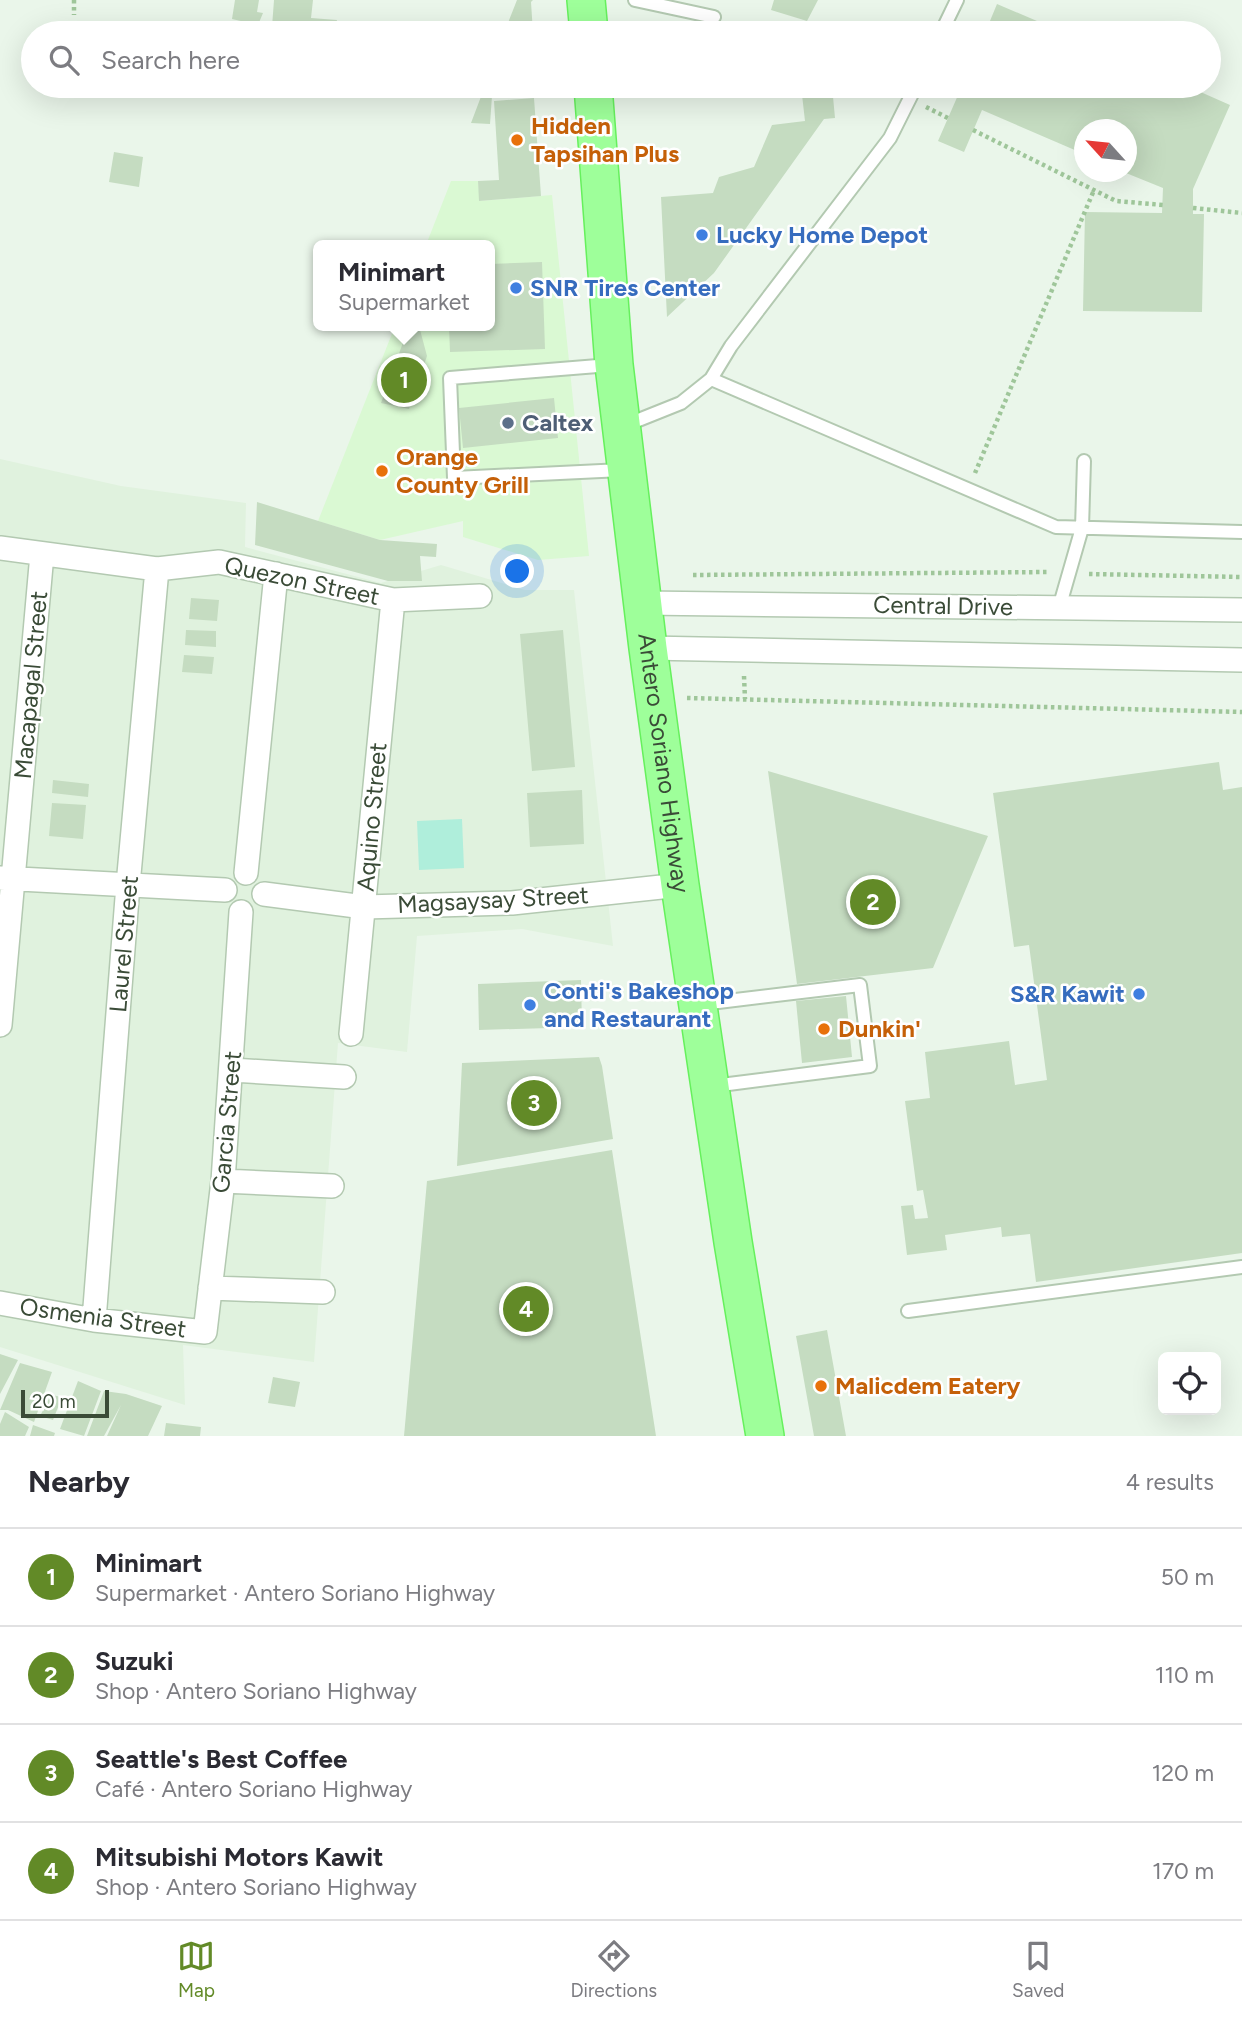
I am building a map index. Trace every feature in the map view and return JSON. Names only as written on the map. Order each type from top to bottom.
[{"type":"main road","points":[[586,0],[588,21]]},
{"type":"main road","name":"Antero Soriano Highway","points":[[594,98],[614,365],[648,648],[709,1086],[765,1436]]},
{"type":"street","name":"Quezon Street","points":[[0,548],[158,569],[219,562],[393,600],[480,596]]},
{"type":"street","name":"Macapagal Street","points":[[0,1025],[7,879],[42,554]]},
{"type":"street","name":"Laurel Street","points":[[94,1320],[128,885],[158,569]]},
{"type":"street","points":[[246,873],[276,574]]},
{"type":"street","name":"Aquino Street","points":[[351,1034],[393,600]]},
{"type":"street","name":"Central Drive","points":[[643,603],[1242,610]]},
{"type":"street","name":"Central Drive","points":[[648,648],[1242,660]]},
{"type":"street","points":[[246,873],[259,880],[264,894],[254,910],[241,912],[230,907],[225,890],[233,878],[246,873]]},
{"type":"street","points":[[7,879],[225,890]]},
{"type":"street","name":"Magsaysay Street","points":[[264,894],[364,907],[512,903],[680,885]]},
{"type":"street","name":"Garcia Street","points":[[205,1332],[223,1181],[241,912]]},
{"type":"street","points":[[232,1070],[344,1077]]},
{"type":"street","points":[[223,1181],[331,1186]]},
{"type":"street","points":[[211,1288],[323,1292]]},
{"type":"street","name":"Osmenia Street","points":[[0,1303],[94,1320],[205,1332]]},
{"type":"lane","points":[[635,0],[714,17]]},
{"type":"lane","points":[[947,21],[957,0]]},
{"type":"lane","points":[[622,427],[681,403],[711,379],[731,346],[890,138],[909,98]]},
{"type":"lane","points":[[614,365],[450,378],[454,478],[627,469]]},
{"type":"lane","points":[[711,379],[1056,527],[1242,532]]},
{"type":"lane","points":[[1059,608],[1082,528],[1084,461]]},
{"type":"lane","points":[[698,1005],[860,985],[870,1066],[709,1086]]},
{"type":"lane","points":[[908,1311],[1242,1267]]},
{"type":"path","points":[[74,0],[74,15]]},
{"type":"path","points":[[973,130],[1116,201],[1163,205]]},
{"type":"path","points":[[968,490],[1094,190]]},
{"type":"path","points":[[1193,208],[1242,213]]},
{"type":"path","points":[[690,575],[1028,572],[1242,577]]},
{"type":"path","points":[[655,697],[1242,712]]},
{"type":"shaded area","points":[[451,181],[478,181],[480,201],[552,195],[589,556],[538,560],[463,537],[463,521],[380,540],[318,521],[393,331],[495,331],[495,240],[428,240]]},
{"type":"shaded area","points":[[0,459],[121,486],[246,503],[245,547],[381,583],[441,565],[525,590],[574,590],[613,946],[522,929],[417,936],[407,1052],[338,1043],[314,1362],[183,1345],[185,1405],[0,1347]]},
{"type":"shaded area","points":[[462,819],[464,868],[419,870],[417,821]]},
{"type":"building","points":[[235,0],[259,0],[257,12],[263,13],[260,21],[232,19]]},
{"type":"building","points":[[274,0],[313,0],[311,18],[337,20],[337,21],[272,21]]},
{"type":"building","points":[[517,0],[533,0],[532,21],[509,21]]},
{"type":"building","points":[[774,0],[818,0],[807,21],[771,10]]},
{"type":"building","points":[[997,4],[1037,21],[990,21]]},
{"type":"building","points":[[480,98],[492,98],[490,124],[471,123]]},
{"type":"building","name":"Hidden Tapsihan Plus","points":[[534,98],[541,196],[479,201],[478,181],[499,180],[494,101]]},
{"type":"building","name":"Lucky Home Depot","points":[[802,98],[833,98],[835,118],[824,119],[714,273],[667,317],[661,197],[713,193],[719,177],[754,167],[772,125],[805,121]]},
{"type":"building","points":[[957,98],[1214,98],[1230,105],[1193,189],[1193,214],[1204,214],[1202,312],[1083,311],[1085,212],[1162,213],[1163,188],[1137,177],[1137,119],[1074,119],[1074,150],[982,110],[964,152],[938,141]]},
{"type":"building","points":[[114,152],[143,157],[139,187],[109,182]]},
{"type":"building","points":[[542,262],[545,349],[450,352],[449,331],[495,331],[495,264]]},
{"type":"building","points":[[407,331],[420,331],[427,356],[409,409],[381,403]]},
{"type":"building","name":"Caltex","points":[[554,398],[558,438],[463,448],[459,408]]},
{"type":"building","points":[[257,502],[380,540],[437,544],[436,557],[420,556],[422,581],[388,581],[255,545]]},
{"type":"building","points":[[191,598],[219,600],[217,621],[189,619]]},
{"type":"building","points":[[186,630],[216,631],[216,647],[185,645]]},
{"type":"building","points":[[563,630],[575,767],[532,771],[520,634]]},
{"type":"building","points":[[184,655],[214,657],[212,674],[182,672]]},
{"type":"building","name":"S&R Kawit","points":[[1219,762],[1223,790],[1242,787],[1242,1253],[1036,1282],[1030,1234],[1002,1237],[1001,1227],[945,1235],[947,1250],[907,1255],[901,1206],[913,1205],[915,1219],[928,1218],[923,1190],[917,1191],[905,1101],[930,1098],[925,1052],[1009,1041],[1015,1085],[1047,1080],[1029,945],[1014,947],[993,793]]},
{"type":"building","points":[[768,771],[988,836],[933,968],[797,984]]},
{"type":"building","points":[[53,780],[89,784],[88,797],[52,793]]},
{"type":"building","points":[[582,790],[584,844],[530,847],[527,793]]},
{"type":"building","points":[[52,803],[86,805],[83,839],[49,836]]},
{"type":"building","name":"Conti's Bakeshop and Restaurant","points":[[581,980],[582,1027],[479,1030],[478,984]]},
{"type":"building","name":"Dunkin'","points":[[846,996],[852,1057],[802,1063],[796,1001]]},
{"type":"building","points":[[599,1057],[613,1139],[457,1166],[462,1063]]},
{"type":"building","points":[[612,1150],[656,1436],[404,1436],[427,1181]]},
{"type":"building","name":"Malicdem Eatery","points":[[827,1330],[846,1436],[814,1436],[796,1336]]},
{"type":"building","points":[[0,1354],[18,1360],[0,1394]]},
{"type":"building","points":[[20,1363],[52,1372],[34,1422],[8,1410],[0,1410]]},
{"type":"building","points":[[273,1377],[300,1382],[295,1407],[268,1403]]},
{"type":"building","points":[[78,1381],[101,1391],[84,1436],[60,1429]]},
{"type":"building","points":[[104,1391],[126,1394],[162,1406],[148,1436],[107,1436],[121,1405],[104,1436],[87,1436]]},
{"type":"building","points":[[51,1395],[62,1397],[53,1420],[40,1416]]},
{"type":"building","points":[[5,1412],[29,1427],[25,1436],[0,1436],[0,1424]]},
{"type":"building","points":[[166,1423],[201,1427],[200,1436],[164,1436]]},
{"type":"building","points":[[33,1425],[55,1433],[54,1436],[30,1436]]},
{"type":"place","name":"Hidden Tapsihan Plus","points":[[517,140]]},
{"type":"place","name":"Lucky Home Depot","points":[[702,235]]},
{"type":"place","name":"SNR Tires Center","points":[[516,288]]},
{"type":"place","name":"Minimart","points":[[404,380]]},
{"type":"place","name":"Caltex","points":[[508,423]]},
{"type":"place","name":"Orange County Grill","points":[[382,471]]},
{"type":"place","name":"Suzuki","points":[[873,902]]},
{"type":"place","name":"S&R Kawit","points":[[1139,994]]},
{"type":"place","name":"Conti's Bakeshop and Restaurant","points":[[530,1005]]},
{"type":"place","name":"Dunkin'","points":[[824,1029]]},
{"type":"place","name":"Seattle's Best Coffee","points":[[534,1103]]},
{"type":"place","name":"Mitsubishi Motors Kawit","points":[[526,1309]]},
{"type":"place","name":"Malicdem Eatery","points":[[821,1386]]}]
